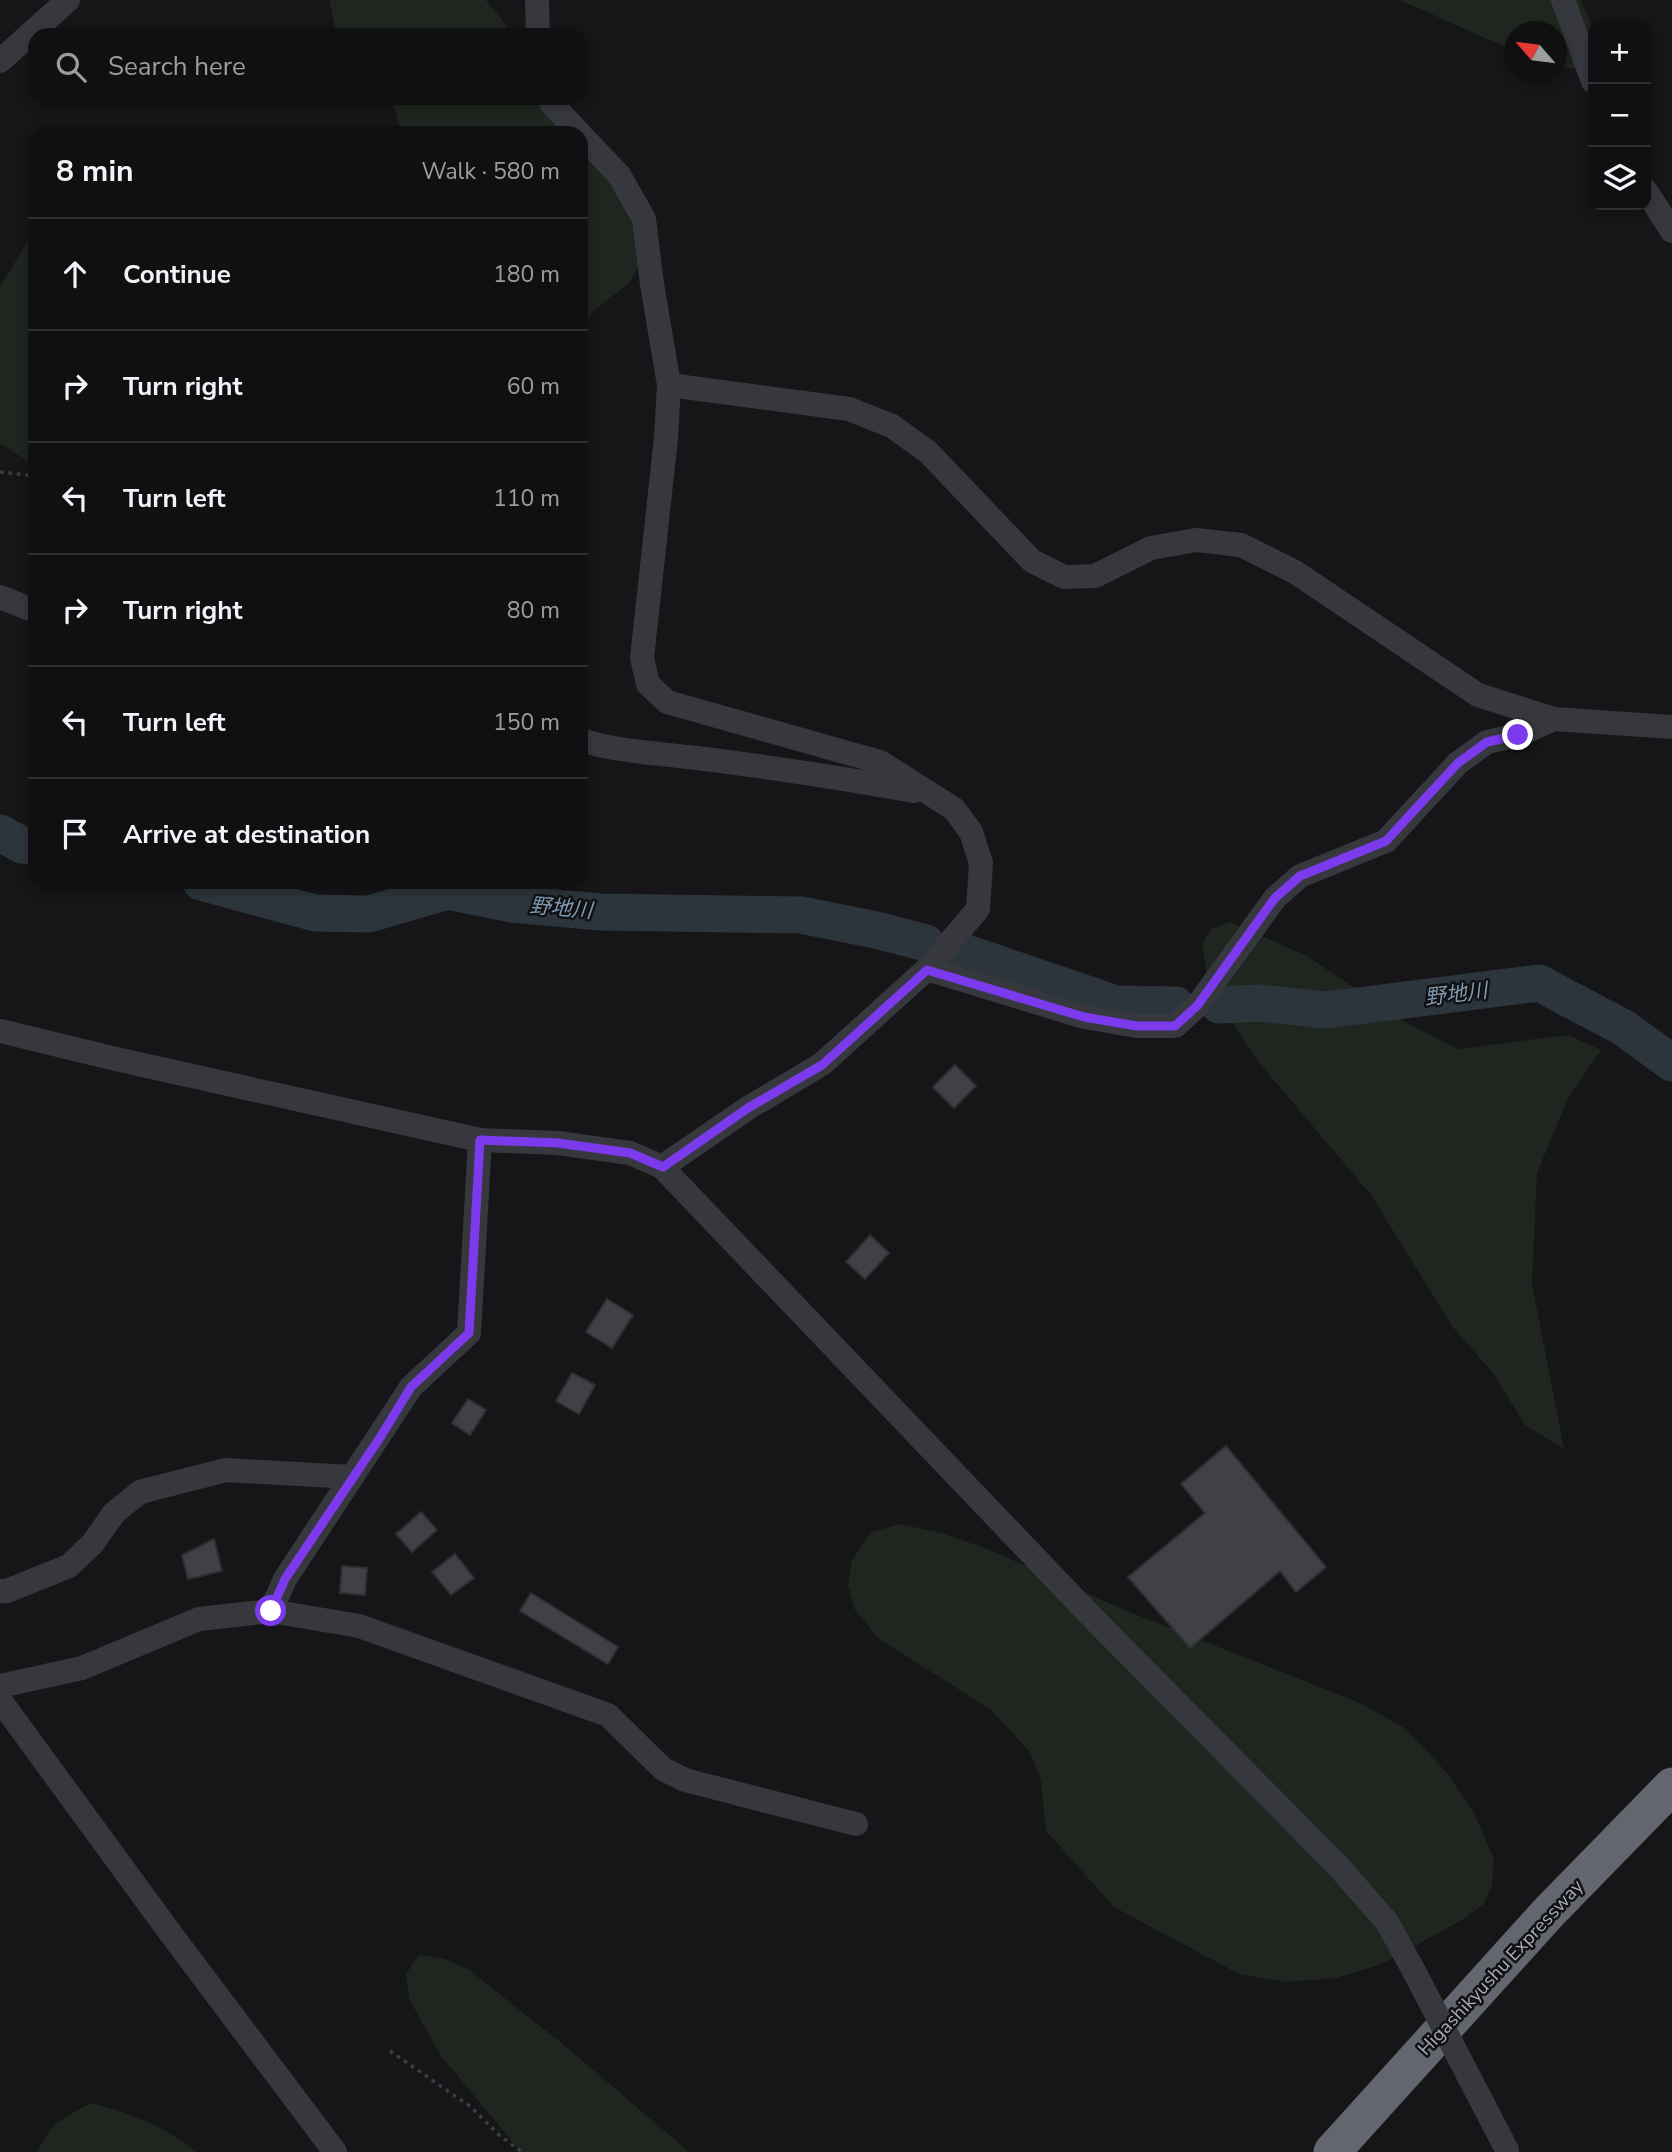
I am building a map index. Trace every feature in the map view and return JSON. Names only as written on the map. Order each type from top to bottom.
[{"type":"highway","name":"Higashikyushu Expressway","points":[[1332,2152],[1457,2011],[1672,1786]]},
{"type":"highway","points":[[1457,2011],[1562,1919],[1654,1821],[1672,1807]]},
{"type":"street","points":[[37,28],[68,0]]},
{"type":"street","points":[[537,0],[538,28]]},
{"type":"street","points":[[1563,0],[1588,67]]},
{"type":"street","points":[[0,61],[28,36]]},
{"type":"street","points":[[553,105],[573,126]]},
{"type":"street","points":[[588,142],[619,175],[644,219],[669,385],[666,438],[642,658],[648,684],[667,702],[880,761],[925,793],[954,809],[971,832],[981,863],[978,909],[927,970],[822,1065],[748,1108],[663,1167]]},
{"type":"street","points":[[1651,199],[1672,231]]},
{"type":"street","points":[[669,385],[849,410],[892,426],[928,452],[1032,561],[1064,577],[1095,576],[1150,548],[1196,540],[1241,545],[1295,572],[1479,695],[1554,719],[1672,727]]},
{"type":"street","points":[[0,597],[28,608]]},
{"type":"street","points":[[927,970],[1084,1017],[1137,1026],[1175,1026],[1197,1006],[1275,898],[1300,876],[1386,841],[1458,763],[1487,742],[1518,735],[1554,719]]},
{"type":"street","points":[[588,742],[604,748],[831,776],[925,793]]},
{"type":"street","points":[[0,1031],[480,1140],[558,1143],[630,1153],[663,1167],[1087,1612],[1337,1865],[1387,1922],[1508,2151]]},
{"type":"street","points":[[271,1611],[285,1579],[411,1387],[469,1333],[480,1140]]},
{"type":"street","points":[[0,1591],[7,1591],[69,1566],[93,1543],[114,1513],[140,1492],[226,1470],[352,1477]]},
{"type":"street","points":[[0,1686],[82,1668],[199,1619],[271,1611],[359,1626],[608,1715],[663,1769],[685,1780],[856,1824]]},
{"type":"street","points":[[0,1700],[335,2152]]},
{"type":"path","points":[[0,472],[28,475]]},
{"type":"path","points":[[390,2051],[471,2107],[499,2135],[522,2152]]},
{"type":"shaded area","points":[[329,0],[486,0],[508,28],[335,28]]},
{"type":"shaded area","points":[[1400,0],[1580,0],[1589,19],[1586,72],[1567,67],[1567,21],[1504,21],[1504,47]]},
{"type":"shaded area","points":[[394,105],[569,105],[586,126],[399,126]]},
{"type":"shaded area","points":[[588,129],[622,172],[654,238],[630,282],[588,318]]},
{"type":"shaded area","points":[[28,241],[28,461],[0,443],[0,287]]},
{"type":"shaded area","points":[[1230,922],[1307,956],[1407,1023],[1458,1049],[1568,1035],[1601,1050],[1568,1098],[1537,1173],[1532,1284],[1564,1449],[1525,1425],[1493,1373],[1452,1326],[1371,1195],[1257,1060],[1210,989],[1202,945],[1211,929]]},
{"type":"shaded area","points":[[900,1524],[945,1534],[990,1550],[1122,1609],[1360,1703],[1406,1729],[1447,1773],[1473,1811],[1494,1859],[1492,1885],[1484,1904],[1460,1921],[1382,1964],[1336,1978],[1285,1982],[1239,1974],[1114,1907],[1046,1831],[1041,1780],[1030,1752],[991,1710],[878,1638],[855,1610],[848,1585],[852,1560],[871,1532]]},
{"type":"shaded area","points":[[419,1955],[444,1959],[468,1969],[564,2045],[689,2152],[521,2152],[441,2056],[409,1999],[406,1974]]},
{"type":"shaded area","points":[[92,2103],[147,2122],[196,2152],[38,2152],[54,2127],[67,2116]]},
{"type":"building","points":[[955,1065],[976,1086],[954,1108],[933,1087]]},
{"type":"building","points":[[870,1235],[889,1253],[865,1279],[846,1262]]},
{"type":"building","points":[[607,1299],[633,1315],[612,1348],[586,1332]]},
{"type":"building","points":[[572,1373],[595,1385],[579,1414],[556,1401]]},
{"type":"building","points":[[468,1399],[486,1410],[470,1435],[452,1423]]},
{"type":"building","points":[[1226,1446],[1326,1567],[1296,1592],[1280,1571],[1190,1648],[1128,1577],[1205,1513],[1181,1484]]},
{"type":"building","points":[[421,1512],[437,1530],[412,1552],[396,1534]]},
{"type":"building","points":[[214,1539],[222,1571],[188,1579],[182,1555]]},
{"type":"building","points":[[455,1554],[474,1578],[451,1595],[432,1572]]},
{"type":"building","points":[[342,1566],[367,1568],[365,1595],[340,1593]]},
{"type":"building","points":[[531,1593],[618,1647],[608,1664],[520,1611]]},
{"type":"waterway","name":"野地川","points":[[0,833],[28,845]]},
{"type":"waterway","name":"野地川","points":[[227,889],[315,913],[369,914],[448,891],[512,904],[600,912],[801,915],[926,943]]},
{"type":"waterway","name":"野地川","points":[[964,952],[1116,1004],[1176,1005]]},
{"type":"waterway","name":"野地川","points":[[1219,1005],[1259,1003],[1326,1010],[1539,983],[1624,1028],[1672,1063]]},
{"type":"route","points":[[271,1611],[285,1579],[411,1387],[469,1333],[480,1140],[558,1143],[630,1153],[663,1167],[748,1108],[822,1065],[927,970],[1084,1017],[1137,1026],[1175,1026],[1197,1006],[1275,898],[1300,876],[1386,841],[1458,763],[1487,742],[1518,735]]}]
